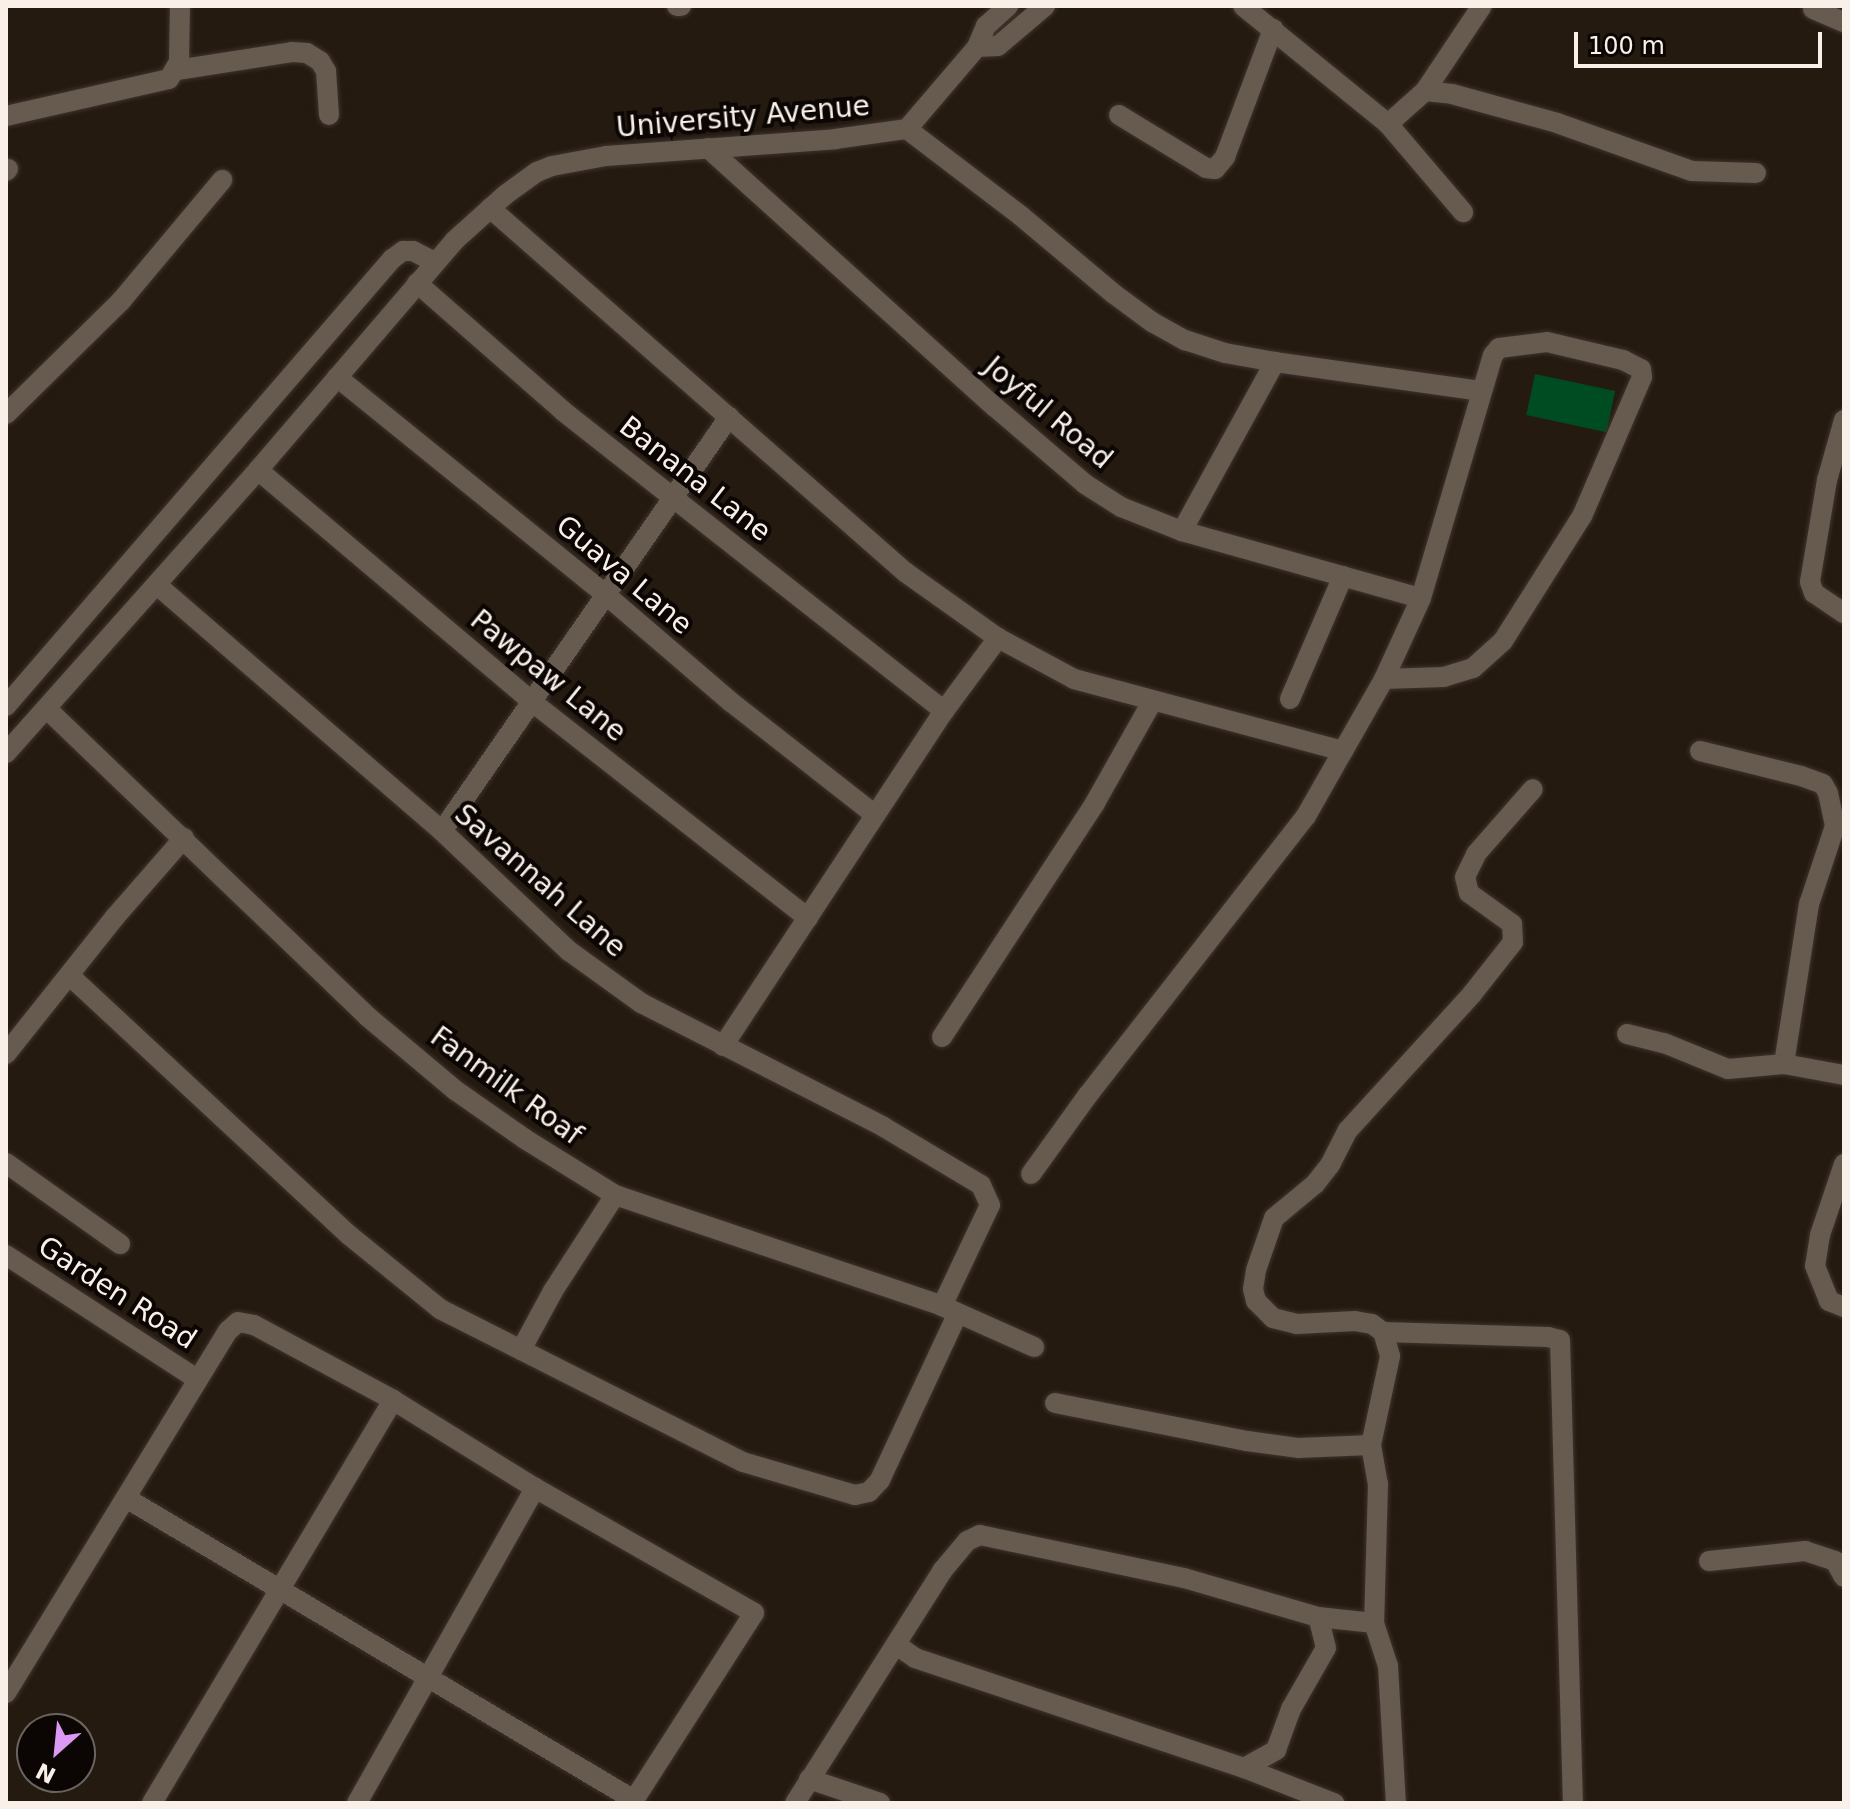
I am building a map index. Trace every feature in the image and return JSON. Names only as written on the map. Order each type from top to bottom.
[{"type":"street","points":[[6,116],[169,79],[177,70],[180,6]]},
{"type":"street","name":"University Avenue","points":[[10,739],[47,709],[258,470],[435,262],[490,208],[537,172],[552,166],[606,156],[849,138],[907,129],[977,47],[986,26],[1008,6]]},
{"type":"street","name":"University Avenue","points":[[977,47],[998,46],[1045,6]]},
{"type":"street","points":[[1243,6],[1388,124],[1463,212]]},
{"type":"street","points":[[1388,124],[1425,91],[1482,6]]},
{"type":"street","points":[[1813,9],[1844,22]]},
{"type":"street","points":[[1119,115],[1206,168],[1215,169],[1225,157],[1273,29]]},
{"type":"street","points":[[177,70],[292,52],[307,53],[320,61],[326,71],[329,115]]},
{"type":"street","points":[[1425,91],[1452,94],[1557,123],[1692,171],[1756,173]]},
{"type":"street","points":[[907,129],[1152,322],[1212,348],[1275,362],[1481,391]]},
{"type":"street","name":"Joyful Road","points":[[708,148],[1085,484],[1121,507],[1182,531],[1421,598]]},
{"type":"street","points":[[6,414],[121,301],[222,180]]},
{"type":"street","points":[[490,208],[905,572],[998,638],[1074,679],[1343,751]]},
{"type":"street","points":[[6,706],[392,259],[403,251],[413,251],[435,262]]},
{"type":"street","name":"Banana Lane","points":[[417,283],[563,411],[944,711]]},
{"type":"street","points":[[1031,1174],[1088,1095],[1306,816],[1384,679],[1421,598],[1481,391],[1499,348],[1547,342],[1623,360],[1643,372],[1582,516],[1503,641],[1473,668],[1444,677],[1384,679]]},
{"type":"street","points":[[1182,531],[1275,362]]},
{"type":"street","name":"Guava Lane","points":[[337,377],[605,594],[731,702],[875,815]]},
{"type":"street","points":[[442,831],[729,417]]},
{"type":"street","points":[[1844,420],[1827,480],[1810,582],[1814,593],[1844,613]]},
{"type":"street","name":"Pawpaw Lane","points":[[258,470],[531,701],[808,918]]},
{"type":"street","points":[[1290,699],[1343,576]]},
{"type":"street","name":"Savannah Lane","points":[[69,975],[349,1235],[440,1309],[743,1462],[855,1495],[869,1492],[880,1480],[990,1205],[981,1185],[882,1126],[641,1003],[569,951],[442,831],[157,585]]},
{"type":"street","points":[[723,1046],[944,711],[998,638]]},
{"type":"street","points":[[942,1037],[1095,803],[1152,702]]},
{"type":"street","name":"Fanmilk Roaf","points":[[47,709],[357,1007],[455,1090],[615,1195],[950,1310],[1034,1347]]},
{"type":"street","points":[[1700,751],[1823,784],[1828,793],[1837,845],[1809,904],[1784,1064]]},
{"type":"street","points":[[1533,789],[1476,854],[1465,877],[1469,893],[1512,924],[1513,942],[1472,994],[1348,1130],[1330,1165],[1315,1184],[1274,1218],[1260,1255],[1253,1289],[1262,1310],[1273,1318],[1297,1324],[1355,1321],[1372,1324],[1383,1332],[1548,1337],[1560,1340],[1573,1803]]},
{"type":"street","points":[[6,1054],[184,838]]},
{"type":"street","points":[[1627,1034],[1664,1043],[1728,1069],[1784,1064],[1844,1075]]},
{"type":"street","points":[[6,1163],[120,1244]]},
{"type":"street","points":[[1844,1164],[1820,1235],[1815,1266],[1829,1301],[1844,1307]]},
{"type":"street","points":[[521,1350],[553,1291],[615,1195]]},
{"type":"street","name":"Garden Road","points":[[6,1255],[197,1379]]},
{"type":"street","points":[[6,1693],[197,1379],[228,1331],[238,1322],[254,1325],[393,1400],[535,1488],[754,1613],[633,1801],[126,1498]]},
{"type":"street","points":[[1383,1332],[1390,1356],[1371,1445],[1378,1484],[1374,1623],[1388,1666],[1396,1803]]},
{"type":"street","points":[[152,1803],[393,1400]]},
{"type":"street","points":[[1055,1403],[1260,1443],[1298,1448],[1371,1445]]},
{"type":"street","points":[[357,1803],[535,1488]]},
{"type":"street","points":[[795,1803],[856,1702],[898,1646],[942,1571],[967,1541],[980,1535],[1184,1578],[1318,1617],[1374,1623]]},
{"type":"street","points":[[1709,1561],[1805,1551],[1835,1561],[1844,1577]]},
{"type":"street","points":[[1244,1768],[1276,1750],[1291,1709],[1326,1648],[1318,1617]]},
{"type":"street","points":[[898,1646],[915,1658],[1244,1768],[1334,1803]]},
{"type":"street","points":[[809,1779],[880,1803]]},
{"type":"green space","points":[[1535,374],[1615,391],[1606,432],[1526,415]]}]
